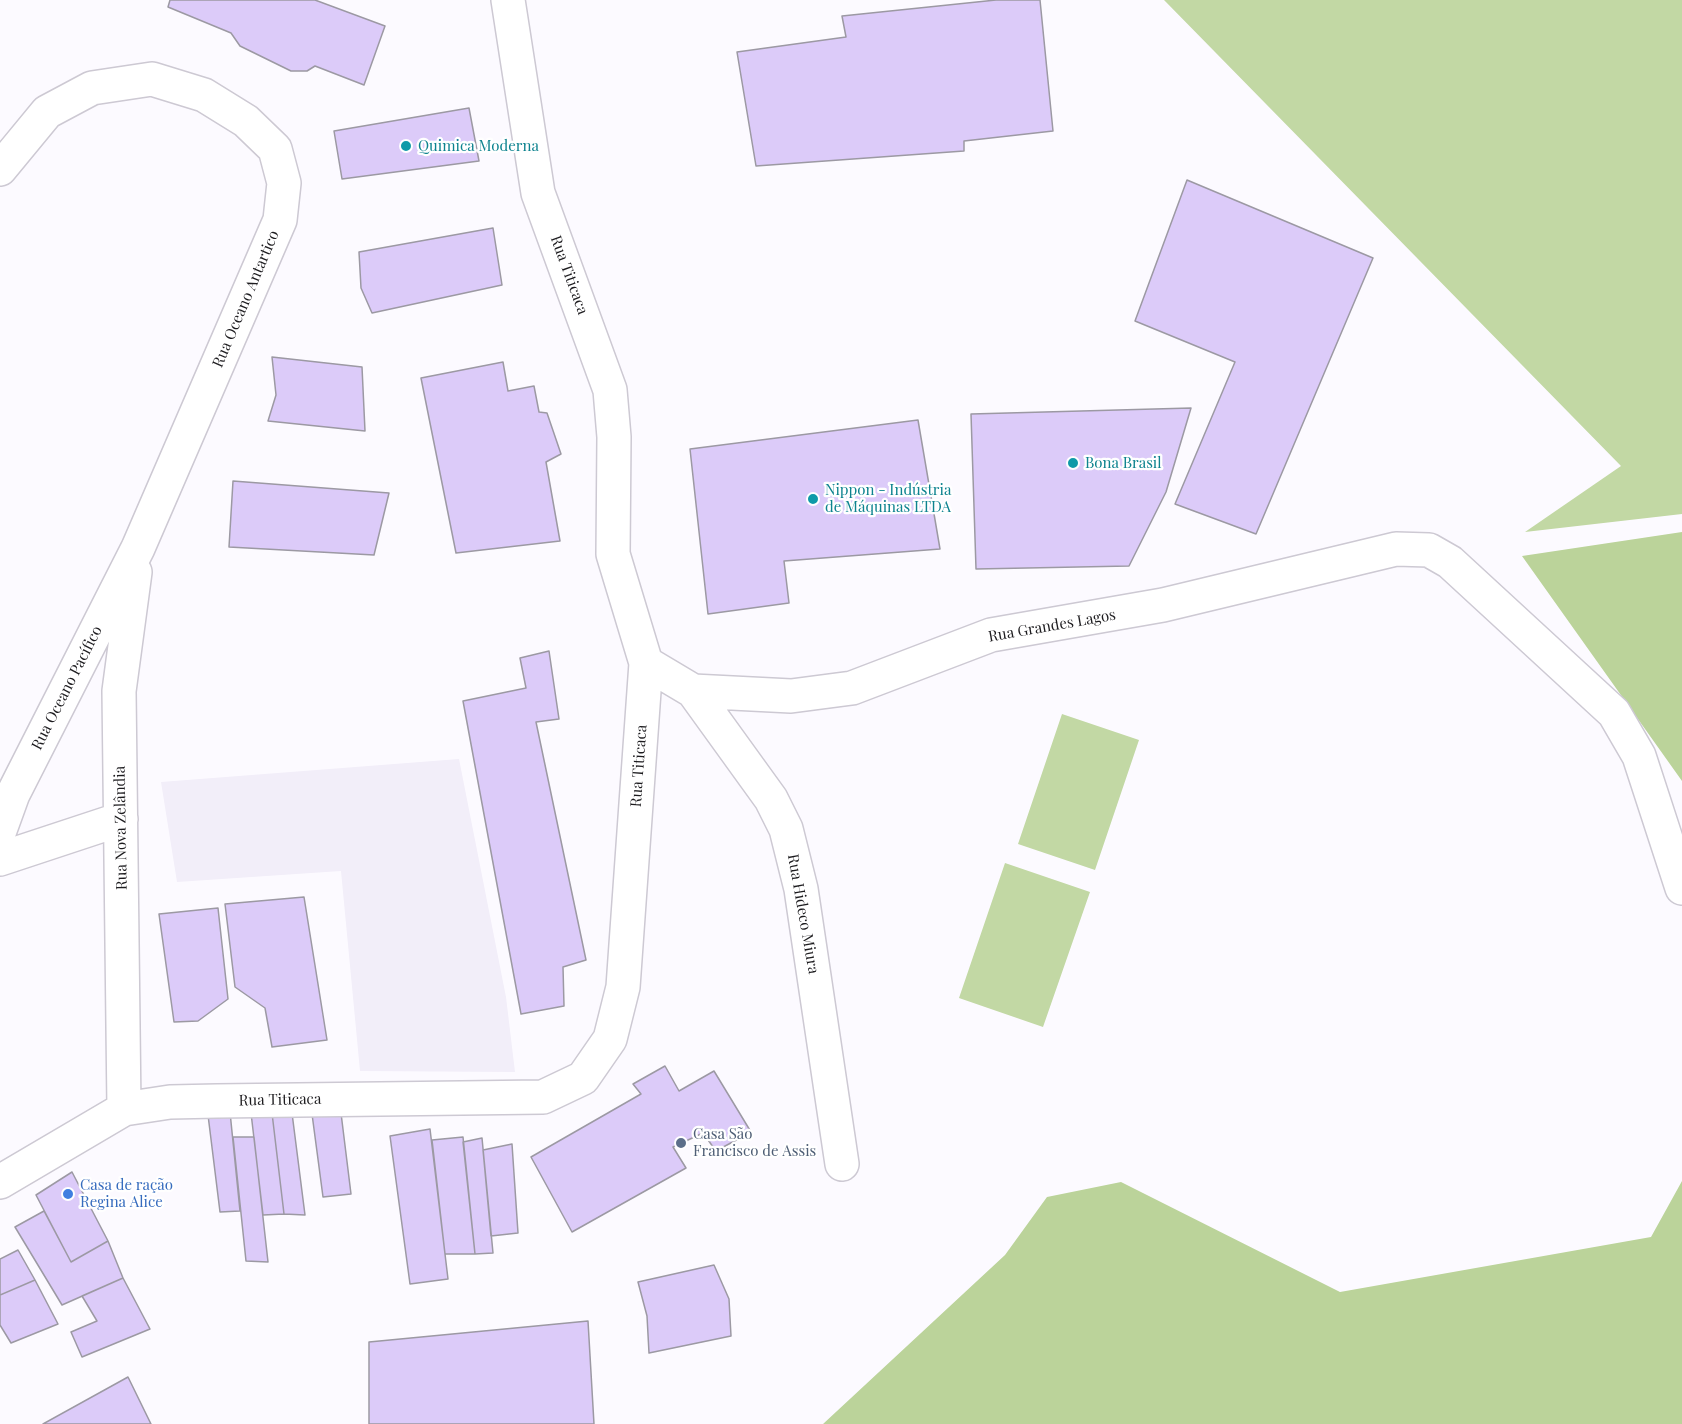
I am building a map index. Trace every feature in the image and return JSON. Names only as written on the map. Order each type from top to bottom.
[{"type":"street","name":"Rua Titicaca","points":[[124,1109],[170,1102],[543,1097],[583,1078],[610,1039],[623,987],[646,663],[613,554],[614,437],[610,390],[538,193],[508,0]]},
{"type":"street","name":"Rua Oceano Antartico","points":[[0,169],[47,112],[92,88],[152,79],[204,95],[246,121],[275,149],[284,183],[280,220],[138,548]]},
{"type":"street","name":"Rua Nova Zelândia","points":[[124,1109],[119,691],[138,548]]},
{"type":"street","name":"Rua Oceano Pacífico","points":[[0,830],[13,794],[138,548]]},
{"type":"street","name":"Rua Grandes Lagos","points":[[646,663],[693,691],[791,696],[852,688],[991,635],[1163,605],[1396,549],[1429,550],[1449,562],[1614,713],[1639,756],[1682,888]]},
{"type":"street","name":"Rua Hideco Miura","points":[[693,691],[771,800],[786,829],[801,889],[842,1164]]},
{"type":"street","points":[[0,859],[121,819]]},
{"type":"street","points":[[0,1182],[124,1109]]},
{"type":"shaded area","points":[[459,759],[506,997],[515,1072],[360,1071],[341,871],[177,882],[161,782]]},
{"type":"green space","points":[[1164,0],[1682,0],[1682,514],[1525,532],[1621,466]]},
{"type":"green space","points":[[1682,532],[1682,781],[1522,556]]},
{"type":"green space","points":[[1062,714],[1139,740],[1095,870],[1018,844]]},
{"type":"green space","points":[[1005,863],[1090,892],[1043,1027],[959,998]]},
{"type":"green space","points":[[1682,1181],[1682,1424],[823,1424],[1005,1255],[1047,1197],[1121,1182],[1340,1292],[1651,1237]]},
{"type":"building","points":[[170,0],[315,0],[385,26],[364,85],[315,66],[307,71],[291,71],[240,46],[231,33],[168,7]]},
{"type":"building","points":[[996,0],[1040,0],[1053,131],[964,141],[964,151],[756,166],[737,52],[846,37],[842,16]]},
{"type":"building","name":"Quimica Moderna","points":[[469,108],[479,161],[342,179],[334,131]]},
{"type":"building","points":[[1187,180],[1373,258],[1256,534],[1175,504],[1235,362],[1135,321]]},
{"type":"building","points":[[493,228],[502,285],[372,313],[361,288],[359,252]]},
{"type":"building","points":[[272,357],[362,367],[365,431],[268,421],[276,395]]},
{"type":"building","points":[[503,362],[508,391],[534,386],[539,412],[547,413],[561,454],[546,462],[560,541],[456,553],[421,378]]},
{"type":"building","name":"Bona Brasil","points":[[1191,408],[1166,492],[1129,566],[976,569],[971,414]]},
{"type":"building","name":"Nippon - Indústria de Máquinas LTDA","points":[[918,420],[940,549],[784,561],[789,603],[708,614],[690,449]]},
{"type":"building","points":[[233,481],[389,493],[374,555],[229,547]]},
{"type":"building","points":[[549,651],[559,719],[536,722],[586,960],[563,967],[564,1006],[521,1014],[463,701],[526,688],[520,658]]},
{"type":"building","points":[[304,897],[327,1040],[272,1047],[265,1008],[235,987],[225,904]]},
{"type":"building","points":[[218,908],[228,999],[198,1021],[174,1022],[159,914]]},
{"type":"building","points":[[665,1066],[679,1091],[714,1071],[751,1132],[716,1151],[703,1133],[673,1147],[686,1168],[572,1232],[531,1157],[641,1094],[633,1084]]},
{"type":"building","points":[[230,1112],[240,1211],[220,1212],[208,1115]]},
{"type":"building","points":[[251,1113],[272,1113],[284,1214],[263,1215]]},
{"type":"building","points":[[272,1113],[292,1113],[305,1215],[284,1214]]},
{"type":"building","points":[[341,1113],[351,1194],[323,1197],[312,1114]]},
{"type":"building","points":[[430,1129],[448,1279],[410,1284],[390,1136]]},
{"type":"building","points":[[233,1137],[254,1137],[268,1262],[246,1261]]},
{"type":"building","points":[[463,1137],[475,1254],[445,1254],[432,1140]]},
{"type":"building","points":[[482,1138],[493,1253],[475,1254],[463,1142]]},
{"type":"building","points":[[512,1144],[518,1233],[491,1236],[483,1150]]},
{"type":"building","points":[[72,1172],[108,1241],[71,1262],[36,1195]]},
{"type":"building","points":[[44,1211],[71,1262],[108,1241],[123,1278],[62,1305],[15,1227]]},
{"type":"building","points":[[18,1250],[35,1280],[0,1295],[0,1259]]},
{"type":"building","points":[[714,1265],[729,1299],[731,1336],[649,1353],[647,1316],[638,1282]]},
{"type":"building","points":[[123,1278],[150,1329],[82,1357],[71,1332],[97,1321],[82,1296]]},
{"type":"building","points":[[35,1280],[58,1324],[11,1343],[0,1325],[0,1295]]},
{"type":"building","points":[[588,1321],[594,1424],[369,1424],[369,1342]]},
{"type":"building","points":[[128,1377],[151,1424],[43,1424]]},
{"type":"place","name":"Quimica Moderna","points":[[406,146]]},
{"type":"place","name":"Bona Brasil","points":[[1073,463]]},
{"type":"place","name":"Nippon - Indústria de Máquinas LTDA","points":[[813,499]]},
{"type":"place","name":"Casa São Francisco de Assis","points":[[681,1143]]},
{"type":"place","name":"Casa de ração Regina Alice","points":[[68,1194]]}]
